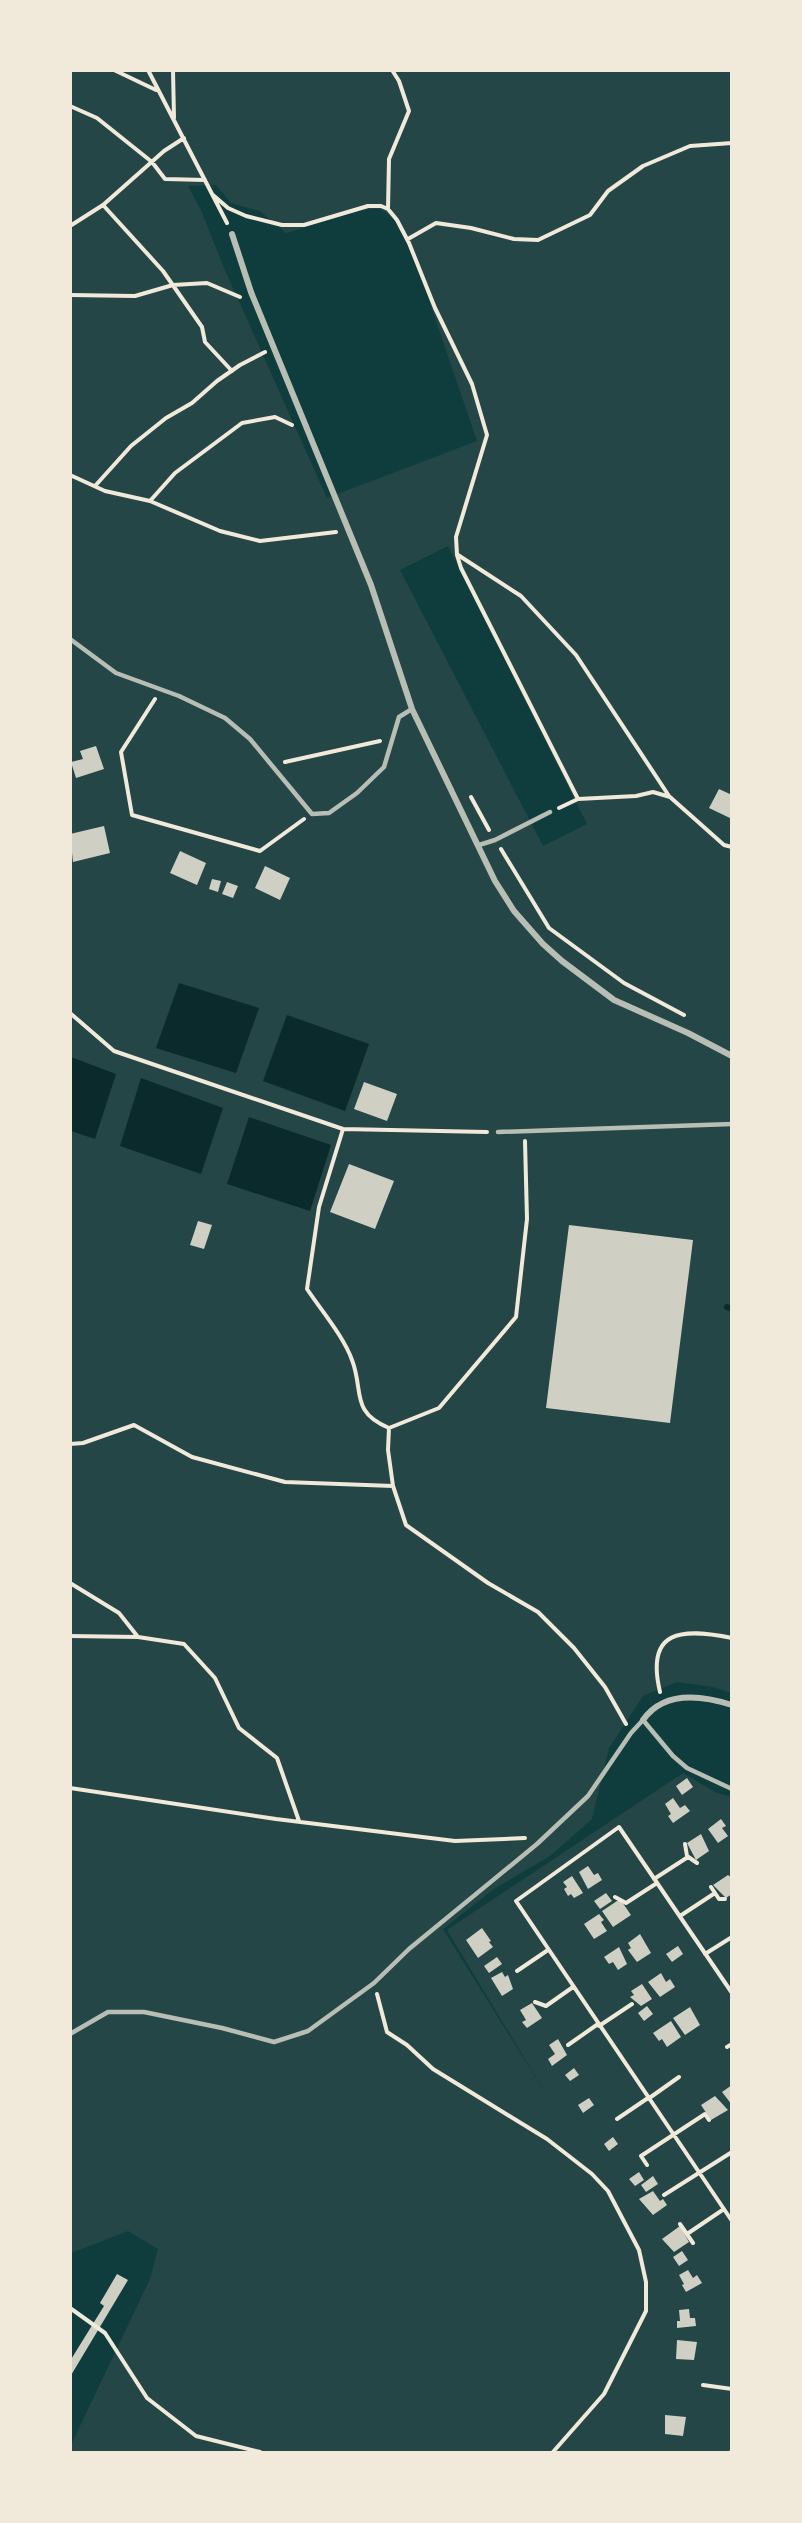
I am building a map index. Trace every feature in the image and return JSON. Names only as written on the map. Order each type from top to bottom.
[{"type":"street","points":[[232,234],[251,292],[371,585],[412,709],[495,880],[514,911],[562,961],[614,1000],[688,1033],[732,1056]]},
{"type":"street","points":[[643,1720],[648,1713],[663,1702],[692,1696],[732,1705]]},
{"type":"lane","points":[[70,639],[116,673],[225,718],[250,739],[312,814],[329,813],[357,793],[384,767],[399,717],[412,709]]},
{"type":"lane","points":[[479,845],[495,840],[550,812]]},
{"type":"lane","points":[[498,1132],[732,1124]]},
{"type":"lane","points":[[70,2034],[108,2012],[144,2013],[222,2028],[274,2042],[308,2031],[374,1983],[410,1949],[537,1844],[588,1796],[631,1733],[643,1720],[673,1756],[687,1768],[732,1789]]},
{"type":"path","points":[[114,70],[156,90]]},
{"type":"path","points":[[148,70],[156,90],[184,138],[232,234]]},
{"type":"path","points":[[172,70],[174,121]]},
{"type":"path","points":[[388,209],[389,159],[409,111],[399,81],[392,70]]},
{"type":"path","points":[[70,106],[97,118],[152,162],[165,179],[206,180]]},
{"type":"path","points":[[70,226],[103,205],[152,162],[184,138]]},
{"type":"path","points":[[408,239],[436,223],[471,228],[514,239],[538,240],[590,215],[608,191],[643,165],[690,146],[732,143]]},
{"type":"path","points":[[213,195],[228,208],[246,216],[282,225],[304,225],[368,206],[381,206],[388,209],[408,239],[435,308],[472,384],[487,435],[456,537],[457,555],[461,568],[578,799]]},
{"type":"path","points":[[103,205],[173,285],[202,327],[205,342],[232,371]]},
{"type":"path","points":[[70,295],[135,296],[173,285],[207,284],[241,297]]},
{"type":"path","points":[[95,486],[131,446],[166,418],[192,404],[232,371],[274,347]]},
{"type":"path","points":[[150,501],[175,473],[242,423],[275,417],[296,427],[304,419]]},
{"type":"path","points":[[70,474],[105,491],[150,501],[220,531],[260,541],[349,531]]},
{"type":"path","points":[[457,555],[521,596],[576,655],[669,797],[724,845],[732,848]]},
{"type":"path","points":[[160,690],[122,752],[132,815],[260,850],[312,814]]},
{"type":"path","points":[[271,765],[393,739]]},
{"type":"path","points":[[466,788],[549,928],[624,983],[693,1020]]},
{"type":"path","points":[[550,812],[578,799],[636,796],[653,792],[669,797]]},
{"type":"path","points":[[70,1013],[114,1051],[343,1128],[498,1132]]},
{"type":"path","points":[[343,1128],[320,1207],[307,1289],[352,1360],[359,1401],[373,1422],[389,1428],[439,1408],[516,1317],[527,1220],[525,1131]]},
{"type":"path","points":[[70,1444],[83,1443],[134,1425],[192,1457],[285,1482],[393,1486]]},
{"type":"path","points":[[389,1428],[388,1450],[393,1486],[406,1525],[488,1582],[538,1612],[574,1647],[605,1687],[631,1733]]},
{"type":"path","points":[[70,1583],[119,1613],[138,1637]]},
{"type":"path","points":[[663,1702],[657,1679],[657,1654],[665,1641],[677,1634],[692,1633],[732,1638]]},
{"type":"path","points":[[70,1636],[138,1637],[184,1644],[215,1678],[239,1728],[277,1758],[299,1821]]},
{"type":"path","points":[[70,1788],[455,1841],[529,1838],[537,1844]]},
{"type":"path","points":[[731,1992],[620,1827],[516,1901],[732,2221]]},
{"type":"path","points":[[685,1844],[688,1857],[697,1863]]},
{"type":"path","points":[[615,1897],[626,1903],[688,1857]]},
{"type":"path","points":[[711,1887],[719,1899],[725,1899]]},
{"type":"path","points":[[680,1917],[716,1893]]},
{"type":"path","points":[[705,1954],[732,1937]]},
{"type":"path","points":[[516,1971],[549,1950]]},
{"type":"path","points":[[374,1983],[387,2032],[433,2069],[547,2139],[592,2174],[608,2191],[639,2250],[646,2282],[646,2311],[604,2394],[553,2452]]},
{"type":"path","points":[[536,2002],[546,2006],[573,1987]]},
{"type":"path","points":[[568,2045],[632,2004]]},
{"type":"path","points":[[617,2119],[680,2077]]},
{"type":"path","points":[[646,2164],[641,2156],[705,2114],[709,2120]]},
{"type":"path","points":[[664,2196],[732,2152]]},
{"type":"path","points":[[687,2234],[732,2206]]},
{"type":"path","points":[[680,2224],[693,2243]]},
{"type":"path","points":[[70,2308],[105,2333],[147,2398],[196,2436],[260,2452]]},
{"type":"path","points":[[703,2385],[732,2389]]},
{"type":"shaded area","points":[[71,71],[731,71],[731,1693],[713,1687],[677,1682],[643,1696],[609,1748],[592,1819],[550,1856],[494,1889],[443,1929],[549,2099],[447,1930],[683,1773],[715,1792],[731,1797],[731,2452],[71,2452],[71,2445],[150,2279],[158,2249],[128,2231],[71,2253]],"holes":[[[216,185],[231,203],[260,211],[286,233],[371,209],[378,209],[392,217],[408,239],[477,441],[327,498],[224,268],[201,210],[188,186]],[[448,546],[587,824],[543,846],[400,570]]]},
{"type":"shaded area","points":[[179,983],[259,1008],[236,1073],[156,1048]]},
{"type":"shaded area","points":[[287,1015],[369,1044],[345,1111],[263,1081]]},
{"type":"shaded area","points":[[71,1057],[116,1074],[95,1139],[71,1131]]},
{"type":"shaded area","points":[[141,1078],[223,1108],[201,1174],[120,1146]]},
{"type":"shaded area","points":[[249,1117],[331,1145],[310,1211],[227,1184]]},
{"type":"building","points":[[96,746],[104,769],[76,778],[71,762],[83,759],[80,751]]},
{"type":"building","points":[[719,789],[732,795],[732,819],[709,808]]},
{"type":"building","points":[[104,826],[110,853],[73,862],[70,834]]},
{"type":"building","points":[[180,851],[206,863],[197,885],[170,873]]},
{"type":"building","points":[[265,866],[290,878],[280,900],[255,888]]},
{"type":"building","points":[[212,879],[221,881],[218,892],[209,889]]},
{"type":"building","points":[[227,882],[238,886],[233,898],[222,894]]},
{"type":"building","points":[[364,1082],[397,1094],[387,1121],[354,1109]]},
{"type":"building","points":[[349,1164],[394,1181],[375,1229],[330,1212]]},
{"type":"building","points":[[198,1221],[212,1225],[204,1249],[190,1245]]},
{"type":"building","points":[[569,1225],[693,1240],[670,1423],[546,1408]]},
{"type":"building","points":[[687,1778],[693,1787],[682,1795],[676,1786]]},
{"type":"building","points":[[673,1798],[680,1808],[685,1805],[690,1811],[673,1823],[668,1816],[671,1814],[665,1804]]},
{"type":"building","points":[[721,1819],[726,1826],[722,1828],[728,1836],[718,1843],[708,1829]]},
{"type":"building","points":[[701,1834],[709,1851],[696,1860],[687,1843]]},
{"type":"building","points":[[588,1866],[594,1875],[598,1873],[602,1880],[588,1889],[579,1872]]},
{"type":"building","points":[[728,1875],[732,1878],[732,1894],[726,1898],[713,1885]]},
{"type":"building","points":[[572,1876],[583,1893],[574,1898],[571,1894],[568,1896],[564,1889],[567,1887],[563,1882]]},
{"type":"building","points":[[606,1893],[612,1901],[600,1909],[594,1901]]},
{"type":"building","points":[[620,1899],[631,1915],[613,1927],[602,1911]]},
{"type":"building","points":[[599,1914],[604,1920],[601,1922],[607,1931],[594,1939],[584,1924]]},
{"type":"building","points":[[482,1928],[493,1947],[478,1958],[466,1940]]},
{"type":"building","points":[[640,1934],[651,1953],[637,1962],[628,1950],[631,1948],[628,1943]]},
{"type":"building","points":[[678,1946],[683,1954],[672,1962],[666,1954]]},
{"type":"building","points":[[619,1947],[627,1964],[618,1970],[613,1962],[609,1964],[604,1957]]},
{"type":"building","points":[[497,1957],[502,1964],[489,1973],[484,1966]]},
{"type":"building","points":[[502,1972],[505,1977],[508,1975],[513,1989],[502,1996],[491,1978]]},
{"type":"building","points":[[661,1973],[666,1982],[670,1979],[675,1987],[660,1997],[648,1982]]},
{"type":"building","points":[[642,1984],[652,1999],[641,2006],[630,1997],[634,1995],[631,1991]]},
{"type":"building","points":[[532,2003],[542,2018],[527,2028],[522,2022],[526,2020],[520,2010]]},
{"type":"building","points":[[647,2006],[653,2014],[644,2021],[638,2013]]},
{"type":"building","points":[[690,2007],[700,2025],[685,2035],[673,2018]]},
{"type":"building","points":[[671,2021],[681,2037],[667,2047],[662,2039],[659,2041],[653,2033]]},
{"type":"building","points":[[558,2039],[567,2055],[552,2066],[548,2059],[555,2054],[549,2045]]},
{"type":"building","points":[[574,2068],[579,2075],[570,2081],[565,2075]]},
{"type":"building","points":[[732,2085],[732,2105],[722,2092]]},
{"type":"building","points":[[715,2096],[728,2110],[711,2120],[701,2105]]},
{"type":"building","points":[[589,2098],[594,2105],[583,2113],[578,2105]]},
{"type":"building","points":[[613,2137],[618,2144],[609,2151],[604,2144]]},
{"type":"building","points":[[639,2172],[644,2180],[635,2186],[629,2179]]},
{"type":"building","points":[[653,2176],[658,2184],[646,2192],[641,2185]]},
{"type":"building","points":[[653,2191],[660,2201],[663,2199],[667,2205],[653,2215],[639,2199]]},
{"type":"building","points":[[680,2226],[689,2242],[674,2252],[662,2239]]},
{"type":"building","points":[[682,2251],[688,2260],[679,2266],[673,2257]]},
{"type":"building","points":[[688,2270],[693,2278],[697,2275],[702,2283],[686,2292],[679,2275]]},
{"type":"building","points":[[117,2274],[128,2280],[70,2377],[70,2361],[104,2306],[100,2303]]},
{"type":"building","points":[[689,2309],[690,2318],[695,2318],[696,2326],[677,2328],[677,2321],[680,2321],[679,2310]]},
{"type":"building","points":[[677,2340],[697,2342],[694,2360],[676,2359]]},
{"type":"building","points":[[665,2415],[686,2417],[683,2436],[665,2434]]},
{"type":"waterway","points":[[727,1307],[732,1309]]}]
